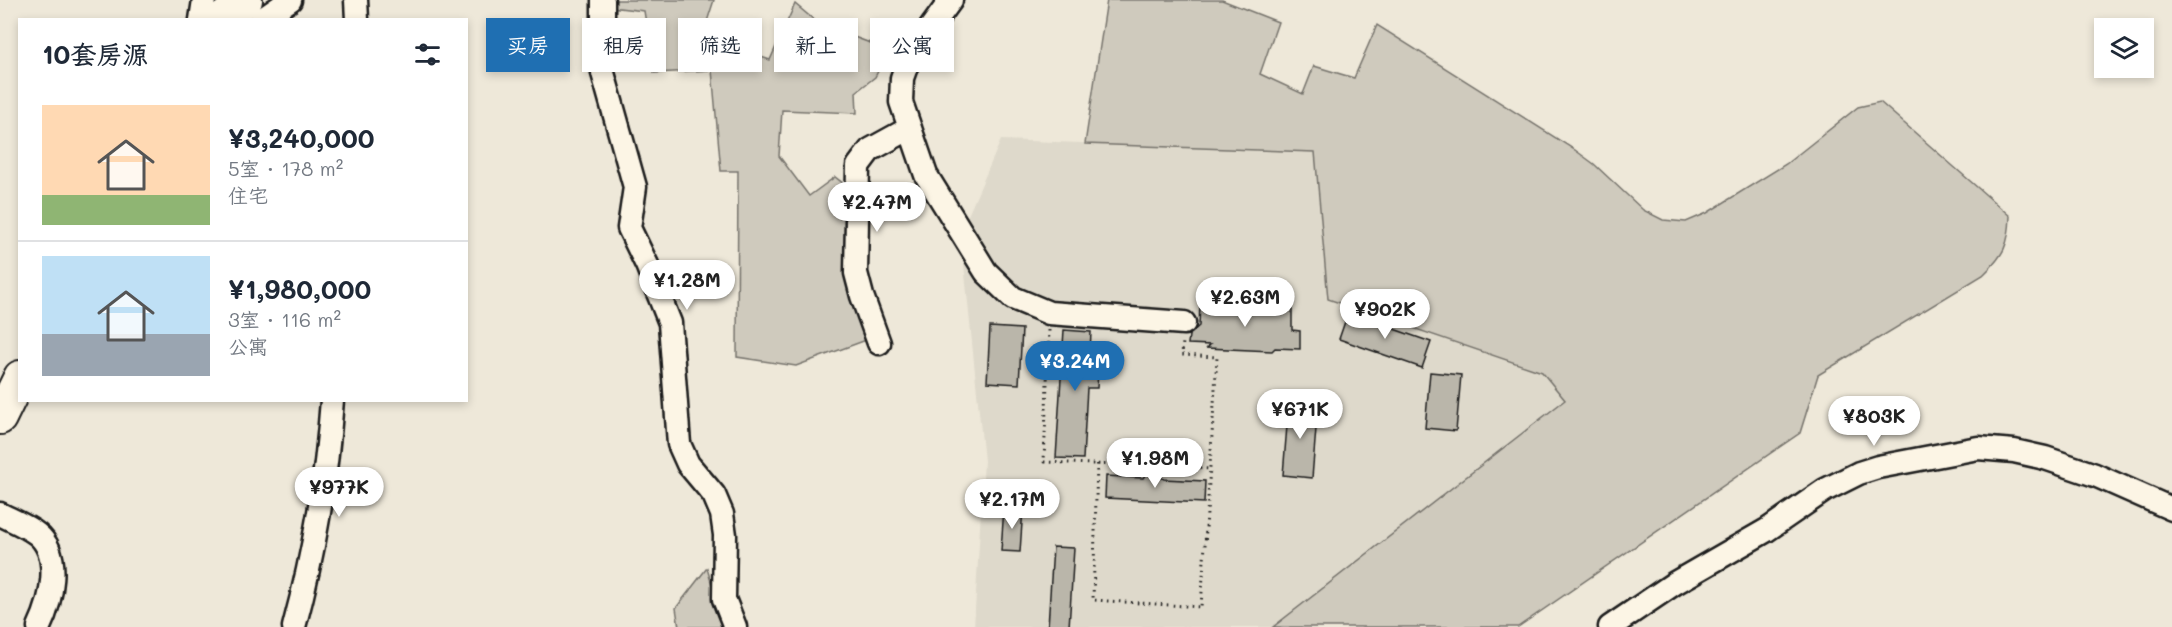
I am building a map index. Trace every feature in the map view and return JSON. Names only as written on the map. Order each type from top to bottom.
[{"type":"highway","points":[[0,418],[18,381]]},
{"type":"street","points":[[264,18],[290,0]]},
{"type":"street","points":[[356,0],[357,18]]},
{"type":"street","points":[[603,0],[603,73],[635,187],[629,228],[651,274],[670,323],[680,444],[688,464],[714,495],[722,514],[725,534],[724,598],[735,627]]},
{"type":"street","points":[[951,0],[910,56],[905,66],[901,89],[904,114],[926,175],[978,261],[994,282],[1013,298],[1049,314],[1184,322]]},
{"type":"street","points":[[879,343],[856,273],[858,166],[870,150],[909,128]]},
{"type":"street","points":[[294,627],[313,557],[327,464],[332,402]]},
{"type":"street","points":[[1610,627],[1675,583],[1767,530],[1825,490],[1859,473],[1878,467],[1978,448],[2014,451],[2045,458],[2095,475],[2172,509]]},
{"type":"street","points":[[0,514],[36,533],[50,553],[50,595],[39,627]]},
{"type":"path","points":[[1049,314],[1044,462],[1210,469]]},
{"type":"path","points":[[1097,464],[1093,600],[1201,607],[1217,357],[1182,355],[1184,322]]},
{"type":"shaded area","points":[[611,0],[714,0],[708,18],[678,18],[678,72],[654,73],[666,72],[666,18],[645,18],[644,11],[611,7]]},
{"type":"shaded area","points":[[1107,0],[1222,0],[1278,22],[1260,74],[1303,94],[1314,66],[1354,78],[1377,25],[1575,150],[1594,164],[1643,210],[1663,220],[1686,222],[1707,213],[1786,164],[1858,107],[1880,102],[2010,216],[2007,242],[2001,255],[1983,275],[1818,375],[1800,433],[1518,627],[1273,627],[1565,400],[1542,372],[1328,299],[1315,152],[1085,144]]},
{"type":"shaded area","points":[[795,4],[812,18],[789,18]]},
{"type":"shaded area","points":[[858,38],[870,43],[870,72],[878,72],[875,77],[856,92],[857,113],[782,110],[779,156],[809,196],[835,177],[849,188],[869,339],[796,366],[737,357],[738,171],[721,171],[712,72],[762,72],[762,57],[770,60],[774,51],[774,72],[858,72]]},
{"type":"shaded area","points":[[1001,140],[1315,152],[1328,299],[1542,372],[1566,401],[1273,627],[974,627],[984,461],[964,264],[992,257],[966,220]]},
{"type":"shaded area","points":[[707,568],[724,627],[679,627],[676,608]]},
{"type":"building","points":[[1200,304],[1292,308],[1292,330],[1300,331],[1300,349],[1275,348],[1272,351],[1207,348],[1210,345],[1188,344],[1189,335],[1199,326]]},
{"type":"building","points":[[1348,313],[1431,342],[1422,368],[1339,339]]},
{"type":"building","points":[[990,327],[1022,329],[1019,384],[987,382]]},
{"type":"building","points":[[1064,330],[1091,332],[1090,352],[1099,353],[1097,388],[1087,388],[1083,459],[1056,458]]},
{"type":"building","points":[[1430,372],[1461,375],[1456,431],[1425,428]]},
{"type":"building","points":[[1289,401],[1318,404],[1312,478],[1283,475]]},
{"type":"building","points":[[1153,471],[1164,479],[1205,481],[1204,503],[1105,498],[1106,476],[1143,478]]},
{"type":"building","points":[[1004,507],[1023,508],[1020,552],[1001,551]]},
{"type":"building","points":[[1053,547],[1074,548],[1069,627],[1048,627]]}]
